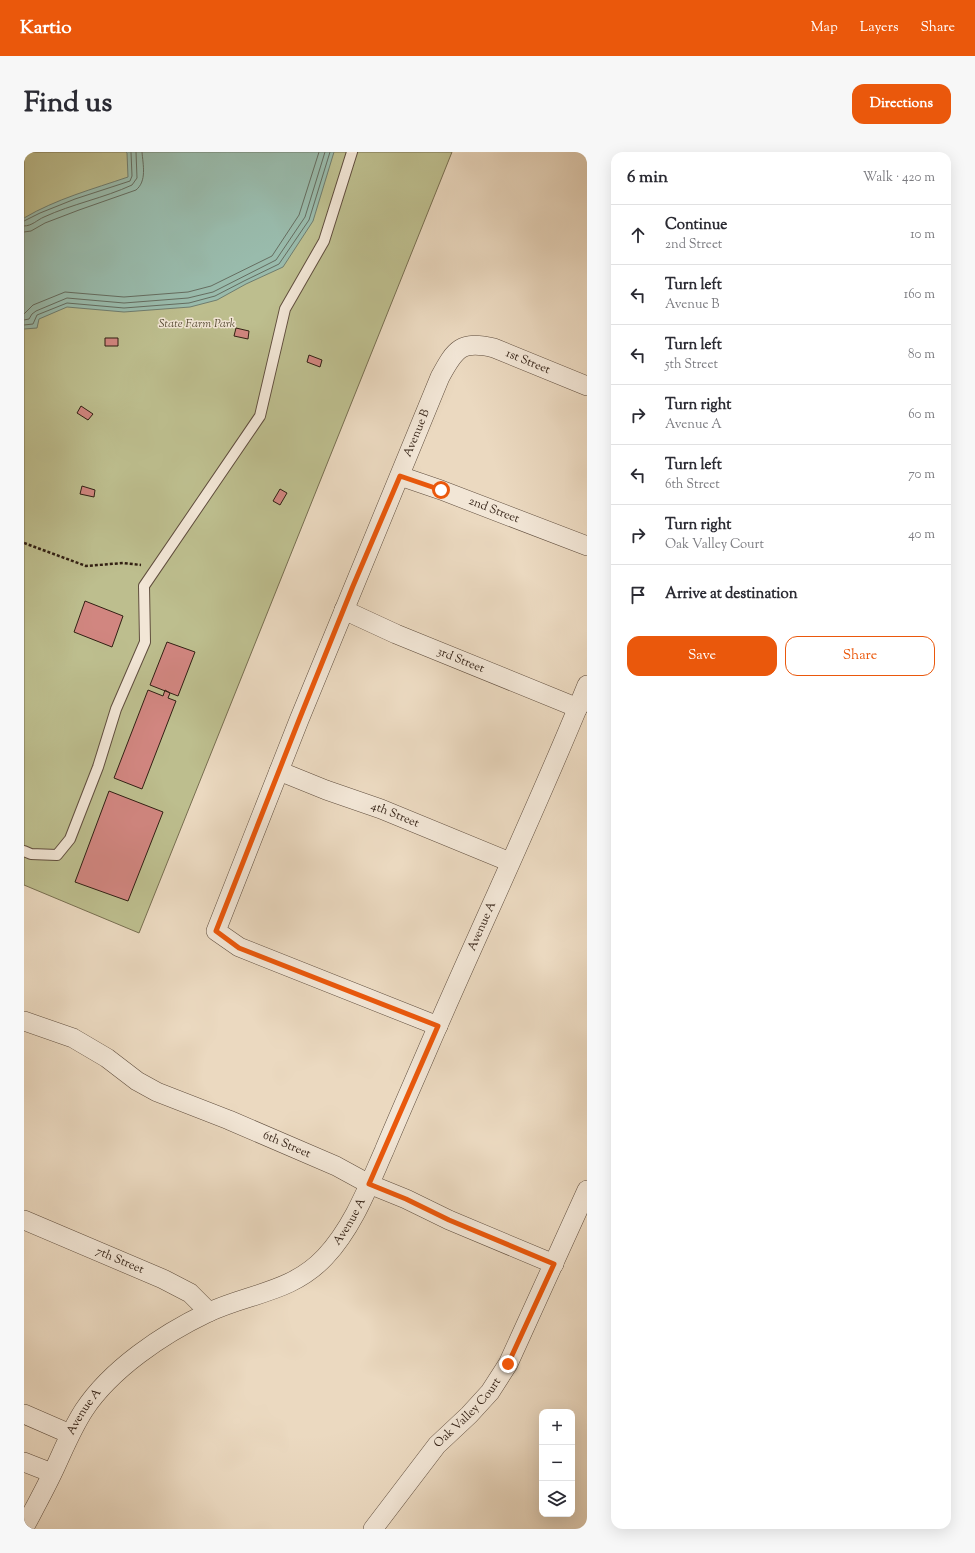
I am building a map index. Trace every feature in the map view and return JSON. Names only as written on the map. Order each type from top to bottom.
[{"type":"street","name":"1st Street","points":[[467,345],[480,345],[494,348],[587,386]]},
{"type":"street","name":"Avenue B","points":[[438,1026],[239,948],[216,931],[353,586],[440,377],[454,354],[467,345]]},
{"type":"street","name":"2nd Street","points":[[400,476],[587,546]]},
{"type":"street","name":"3rd Street","points":[[344,610],[396,634],[578,708]]},
{"type":"street","name":"Avenue A","points":[[24,1528],[70,1434],[85,1409],[102,1387],[121,1368],[179,1328],[209,1312],[281,1288],[307,1273],[325,1257],[340,1239],[355,1214],[369,1184],[538,801],[587,685]]},
{"type":"street","name":"4th Street","points":[[279,771],[326,790],[381,809],[510,862]]},
{"type":"street","name":"6th Street","points":[[24,1021],[74,1038],[107,1058],[137,1081],[157,1092],[229,1120],[336,1166],[369,1184],[406,1199],[449,1220],[554,1264]]},
{"type":"street","name":"Oak Valley Court","points":[[373,1529],[437,1445],[469,1415],[490,1392],[508,1364],[587,1190]]},
{"type":"street","name":"7th Street","points":[[24,1220],[163,1279],[190,1293],[209,1312]]},
{"type":"street","points":[[24,1414],[70,1434]]},
{"type":"street","points":[[24,1462],[52,1473]]},
{"type":"lane","points":[[24,852],[31,854],[57,855],[70,839],[98,767],[116,709],[145,642],[144,586],[260,416],[285,309],[324,241],[352,152]]},
{"type":"path","points":[[24,542],[86,566],[123,563],[158,566]]},
{"type":"green space","name":"State Farm Park","points":[[24,152],[452,152],[139,933],[24,885]]},
{"type":"water","points":[[126,152],[334,152],[313,221],[283,267],[246,284],[217,300],[190,307],[124,312],[67,307],[39,319],[37,328],[24,329],[24,218],[49,205],[128,177]]},
{"type":"building","points":[[236,328],[249,331],[248,339],[234,336]]},
{"type":"building","points":[[105,338],[118,338],[118,346],[105,346]]},
{"type":"building","points":[[309,355],[322,360],[320,367],[307,362]]},
{"type":"building","points":[[81,406],[93,414],[88,420],[77,413]]},
{"type":"building","points":[[82,486],[95,490],[94,497],[80,494]]},
{"type":"building","points":[[280,489],[287,493],[280,505],[273,501]]},
{"type":"building","points":[[85,601],[123,616],[112,647],[74,632]]},
{"type":"building","points":[[167,642],[195,652],[178,696],[150,685]]},
{"type":"building","points":[[148,690],[163,696],[165,690],[170,693],[168,698],[176,701],[142,789],[114,778]]},
{"type":"building","points":[[109,791],[163,812],[128,901],[75,882]]},
{"type":"route","points":[[441,490],[400,476],[353,586],[216,931],[239,948],[438,1026],[369,1184],[406,1199],[449,1220],[554,1264],[508,1364]]}]
